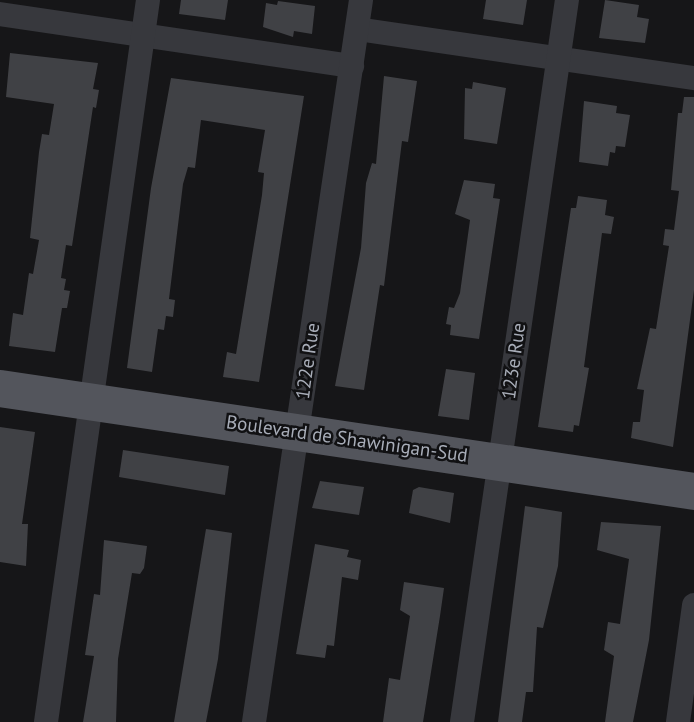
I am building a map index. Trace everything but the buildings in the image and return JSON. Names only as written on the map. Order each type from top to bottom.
[{"type":"main road","name":"Boulevard de Shawinigan-Sud","points":[[0,388],[694,491]]},
{"type":"street","points":[[46,722],[148,0]]},
{"type":"street","name":"122e Rue","points":[[254,722],[361,0]]},
{"type":"street","name":"123e Rue","points":[[462,722],[567,0]]},
{"type":"street","points":[[0,14],[352,66]]},
{"type":"street","points":[[357,29],[694,78]]},
{"type":"street","points":[[678,722],[694,606]]}]
